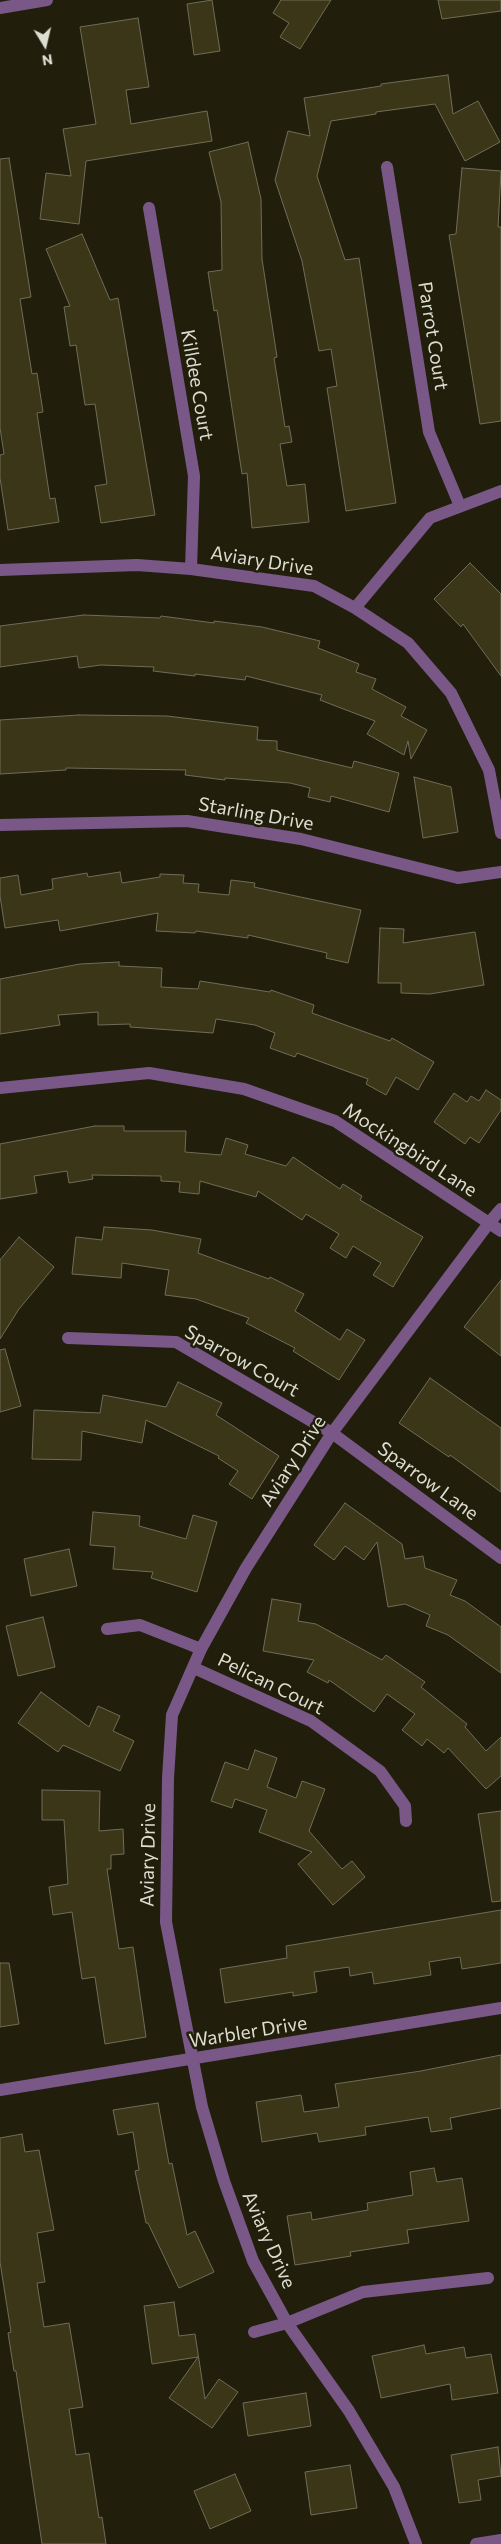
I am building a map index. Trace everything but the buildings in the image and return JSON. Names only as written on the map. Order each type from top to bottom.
[{"type":"street","points":[[0,8],[47,0]]},
{"type":"street","name":"Parrot Court","points":[[387,167],[429,432],[460,506]]},
{"type":"street","name":"Killdee Court","points":[[149,208],[194,476],[191,569]]},
{"type":"street","points":[[355,608],[430,518],[501,491]]},
{"type":"street","name":"Aviary Drive","points":[[0,570],[136,565],[191,569],[314,586],[355,608],[408,643],[451,693],[489,770],[501,833]]},
{"type":"street","name":"Starling Drive","points":[[0,826],[186,821],[301,840],[458,878],[501,872]]},
{"type":"street","name":"Mockingbird Lane","points":[[0,1088],[149,1073],[244,1089],[335,1122],[501,1231]]},
{"type":"street","name":"Aviary Drive","points":[[416,2544],[389,2478],[349,2411],[287,2323],[253,2261],[224,2181],[202,2108],[166,1922],[168,1778],[172,1715],[201,1649],[246,1568],[332,1433],[488,1223],[501,1209]]},
{"type":"street","name":"Sparrow Court","points":[[68,1338],[176,1342],[332,1433]]},
{"type":"street","name":"Sparrow Lane","points":[[332,1433],[501,1558]]},
{"type":"street","points":[[107,1629],[140,1625],[201,1649]]},
{"type":"street","name":"Pelican Court","points":[[194,1668],[311,1721],[380,1771],[405,1806],[406,1821]]},
{"type":"street","name":"Warbler Drive","points":[[0,2090],[194,2060],[501,2008]]},
{"type":"street","points":[[254,2332],[287,2323],[363,2292],[488,2278]]},
{"type":"street","points":[[476,2544],[501,2540]]}]
